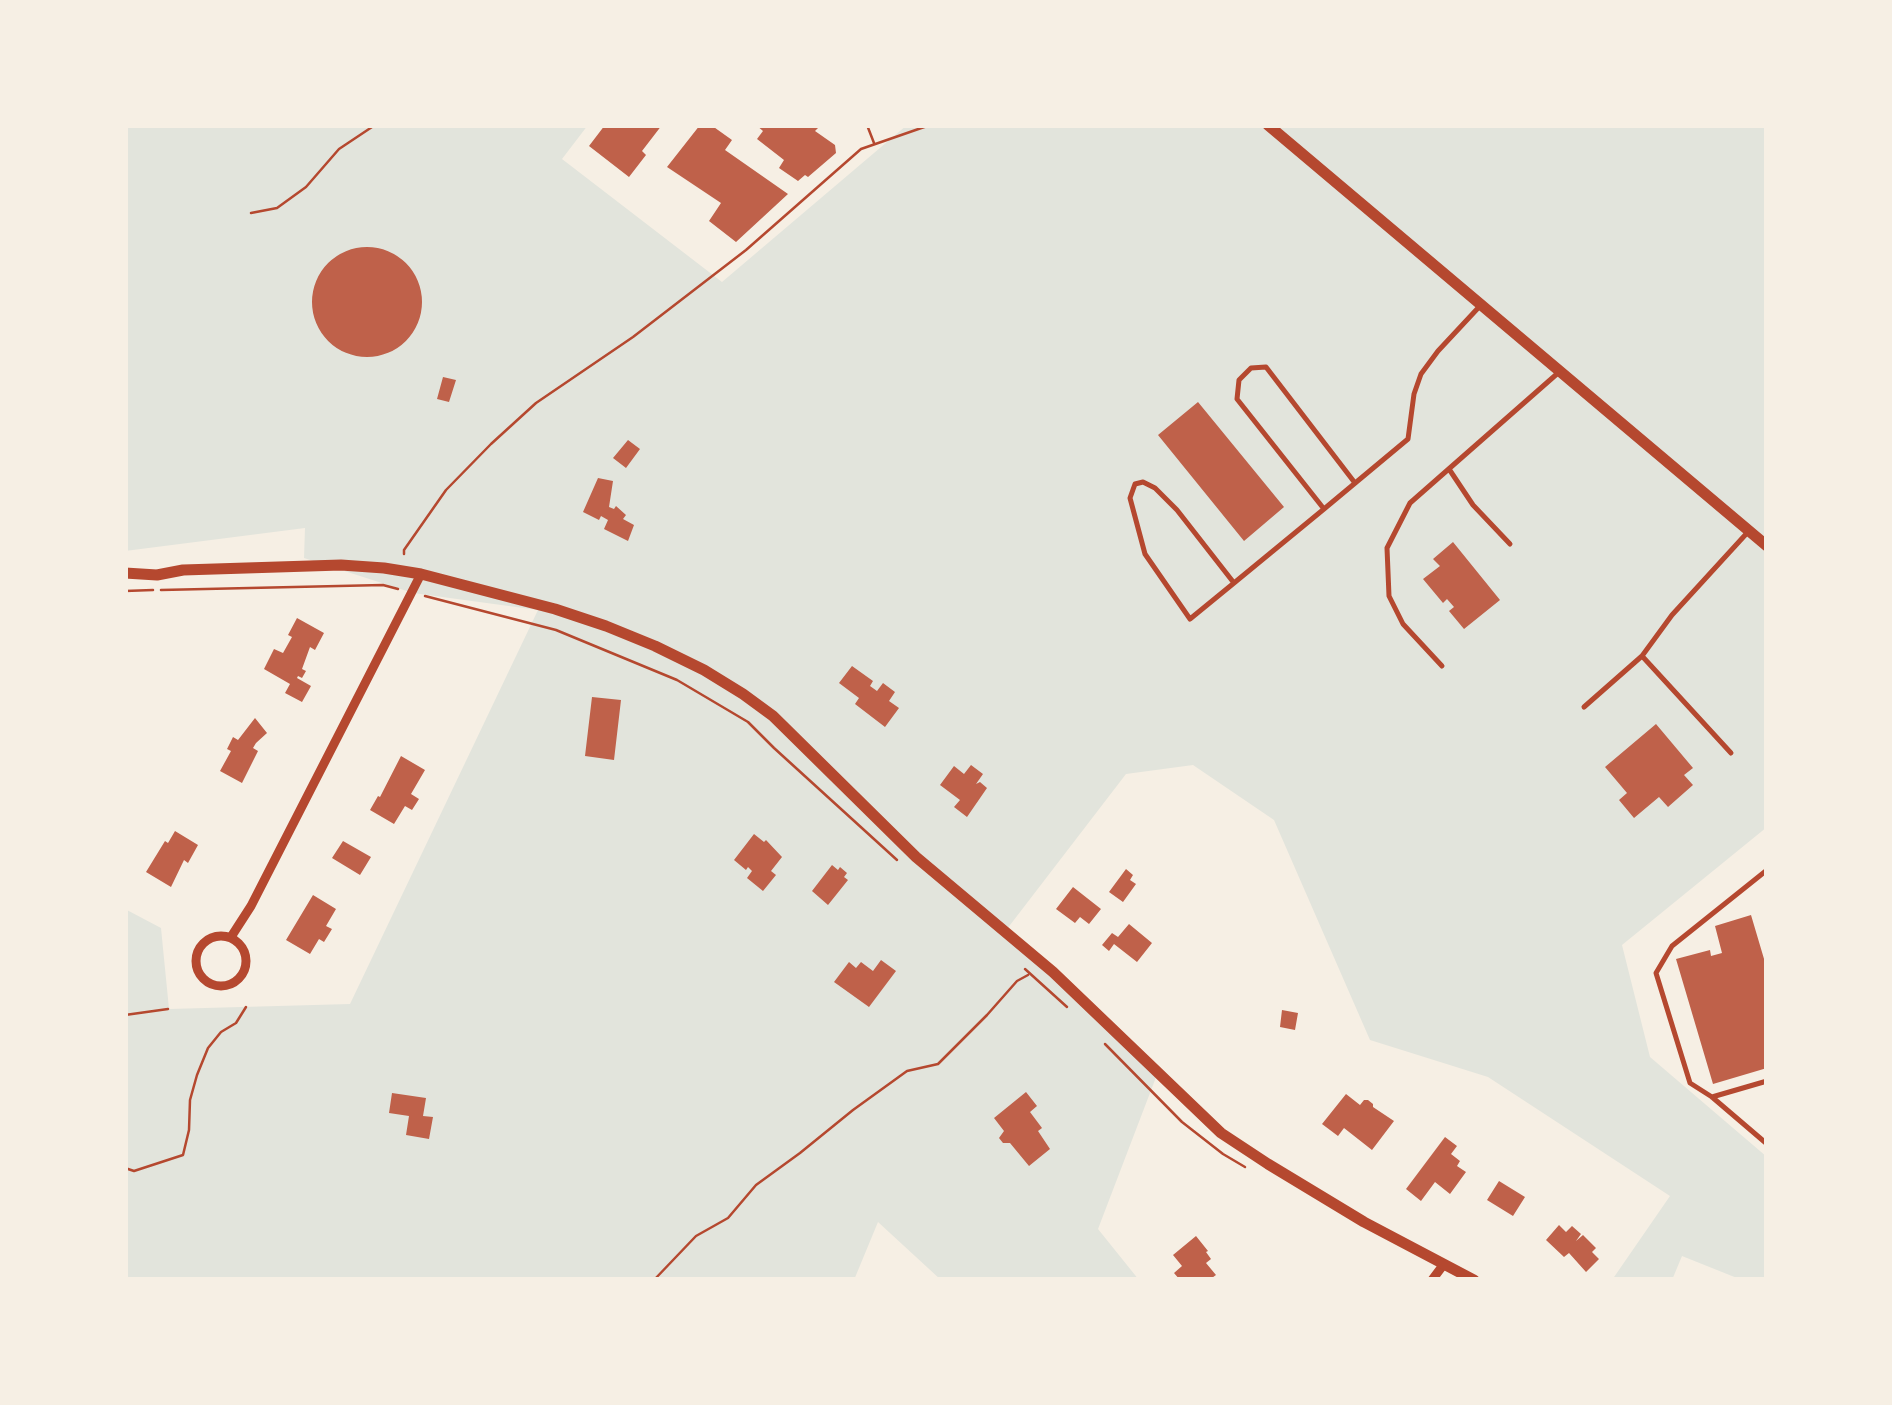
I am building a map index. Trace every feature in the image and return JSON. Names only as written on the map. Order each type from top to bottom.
[{"type":"street","points":[[1268,125],[1767,546]]},
{"type":"street","points":[[125,574],[341,565],[421,574],[606,626],[704,670],[784,726],[916,857],[1054,972],[1221,1133],[1317,1194],[1474,1280]]},
{"type":"street","points":[[231,937],[251,906],[421,574]]},
{"type":"street","points":[[214,936],[231,937],[246,956],[243,972],[232,984],[207,982],[197,969],[197,953],[214,936]]},
{"type":"street","points":[[1432,1280],[1444,1264]]},
{"type":"lane","points":[[1234,583],[1166,499],[1144,482],[1135,484],[1130,498],[1145,554],[1190,618],[1234,583],[1408,439],[1421,374],[1481,304]]},
{"type":"lane","points":[[1324,509],[1237,399],[1239,380],[1251,368],[1266,367],[1355,483]]},
{"type":"lane","points":[[1442,666],[1403,624],[1389,596],[1387,548],[1410,503],[1560,371]]},
{"type":"lane","points":[[1449,468],[1473,504],[1510,544]]},
{"type":"lane","points":[[1584,706],[1642,656],[1672,615],[1749,531]]},
{"type":"lane","points":[[1642,656],[1731,753]]},
{"type":"lane","points":[[1767,870],[1672,946],[1656,972],[1690,1083],[1767,1144]]},
{"type":"lane","points":[[1712,1097],[1767,1082]]},
{"type":"path","points":[[250,213],[277,208],[292,198],[339,149],[375,125]]},
{"type":"path","points":[[866,125],[875,144]]},
{"type":"path","points":[[403,558],[404,550],[446,490],[536,403],[661,316],[746,250],[861,149],[930,125]]},
{"type":"path","points":[[125,591],[383,585],[556,630],[677,680],[748,722],[907,868]]},
{"type":"path","points":[[1019,963],[1066,1006]]},
{"type":"path","points":[[654,1280],[696,1236],[728,1218],[756,1185],[853,1110],[908,1072],[938,1064],[1017,982],[1030,974]]},
{"type":"path","points":[[125,1168],[134,1171],[184,1155],[197,1074],[208,1048],[236,1023],[246,1006]]},
{"type":"path","points":[[125,1015],[168,1009]]},
{"type":"path","points":[[1103,1042],[1182,1122],[1252,1171]]},
{"type":"shaded area","points":[[125,125],[588,125],[562,159],[722,282],[907,125],[1767,125],[1767,827],[1622,945],[1650,1057],[1767,1157],[1767,1280],[1742,1280],[1682,1256],[1672,1280],[1612,1280],[1670,1196],[1488,1077],[1370,1040],[1274,820],[1193,765],[1126,774],[1007,929],[1158,1072],[1098,1229],[1139,1280],[941,1280],[878,1222],[854,1280],[125,1280],[125,909],[161,928],[169,1009],[350,1004],[538,610],[413,593],[304,558],[305,528],[125,551]]},
{"type":"building","points":[[605,125],[662,125],[629,177],[589,146]]},
{"type":"building","points":[[700,125],[711,125],[732,140],[725,150],[788,194],[736,242],[709,221],[721,203],[667,167]]},
{"type":"building","points":[[756,125],[815,125],[819,127],[815,131],[835,145],[836,153],[798,181],[779,168],[784,160],[757,139],[763,131]]},
{"type":"building","points":[[367,247],[388,251],[406,263],[418,281],[422,302],[418,323],[406,341],[388,353],[367,357],[346,353],[328,341],[316,323],[312,302],[316,281],[328,263],[346,251]]},
{"type":"building","points":[[443,377],[456,380],[449,402],[437,399]]},
{"type":"building","points":[[1198,402],[1284,507],[1244,541],[1158,435]]},
{"type":"building","points":[[628,440],[640,449],[626,468],[613,458]]},
{"type":"building","points":[[598,478],[613,481],[609,507],[616,506],[626,515],[623,519],[634,525],[628,541],[604,529],[608,520],[583,512]]},
{"type":"building","points":[[1453,542],[1500,600],[1464,629],[1449,611],[1454,607],[1447,599],[1443,603],[1423,579],[1440,566],[1433,559]]},
{"type":"building","points":[[297,618],[324,633],[315,650],[310,647],[302,669],[306,671],[302,678],[297,678],[311,686],[302,702],[285,693],[290,684],[264,669],[274,649],[283,653]]},
{"type":"building","points":[[852,666],[873,681],[870,686],[877,691],[883,683],[895,692],[889,701],[899,708],[885,727],[855,704],[859,698],[839,683]]},
{"type":"building","points":[[592,697],[621,700],[614,760],[585,756]]},
{"type":"building","points":[[255,718],[267,733],[253,748],[258,751],[242,783],[220,771],[231,751],[227,749],[233,737],[238,740]]},
{"type":"building","points":[[1656,724],[1693,768],[1684,775],[1693,785],[1668,807],[1659,797],[1634,818],[1619,800],[1627,793],[1605,767]]},
{"type":"building","points":[[401,756],[425,770],[411,794],[419,799],[412,810],[405,806],[394,824],[370,810]]},
{"type":"building","points":[[971,765],[983,774],[976,784],[980,782],[987,788],[967,817],[954,807],[960,800],[940,785],[954,766],[964,774]]},
{"type":"building","points":[[175,831],[198,845],[188,863],[184,860],[171,887],[146,872]]},
{"type":"building","points":[[754,834],[782,857],[771,871],[776,875],[763,891],[747,878],[752,871],[734,860]]},
{"type":"building","points":[[343,841],[371,857],[360,875],[332,858]]},
{"type":"building","points":[[832,865],[847,873],[844,877],[848,880],[828,905],[812,891]]},
{"type":"building","points":[[1126,869],[1136,884],[1123,902],[1109,892]]},
{"type":"building","points":[[1073,887],[1101,909],[1089,924],[1080,917],[1075,923],[1056,909]]},
{"type":"building","points":[[313,895],[336,909],[326,926],[332,929],[324,942],[319,939],[310,954],[286,940]]},
{"type":"building","points":[[1751,915],[1767,969],[1767,1068],[1713,1084],[1676,959],[1710,950],[1711,956],[1722,953],[1715,926]]},
{"type":"building","points":[[1129,924],[1152,943],[1137,962],[1114,944],[1109,951],[1102,945],[1112,933],[1118,937]]},
{"type":"building","points":[[881,960],[896,971],[869,1007],[834,982],[849,962],[856,968],[861,962],[873,971]]},
{"type":"building","points":[[1282,1010],[1298,1013],[1295,1030],[1280,1027]]},
{"type":"building","points":[[1026,1092],[1037,1106],[1030,1112],[1050,1149],[1029,1166],[1010,1143],[999,1138],[1004,1131],[994,1118]]},
{"type":"building","points":[[392,1093],[426,1098],[423,1116],[433,1117],[429,1139],[406,1135],[409,1116],[389,1113]]},
{"type":"building","points":[[1346,1094],[1360,1105],[1368,1100],[1394,1121],[1372,1150],[1344,1128],[1338,1136],[1322,1124]]},
{"type":"building","points":[[1445,1137],[1457,1146],[1451,1154],[1460,1161],[1457,1166],[1466,1172],[1450,1194],[1435,1182],[1421,1201],[1406,1189]]},
{"type":"building","points":[[1499,1181],[1525,1197],[1513,1216],[1487,1200]]},
{"type":"building","points":[[1559,1225],[1566,1232],[1572,1226],[1581,1234],[1576,1241],[1583,1235],[1596,1248],[1592,1252],[1599,1259],[1586,1272],[1569,1253],[1564,1257],[1546,1240]]},
{"type":"building","points":[[1196,1236],[1208,1251],[1211,1259],[1206,1263],[1216,1275],[1209,1280],[1180,1280],[1174,1273],[1182,1266],[1173,1255]]}]
